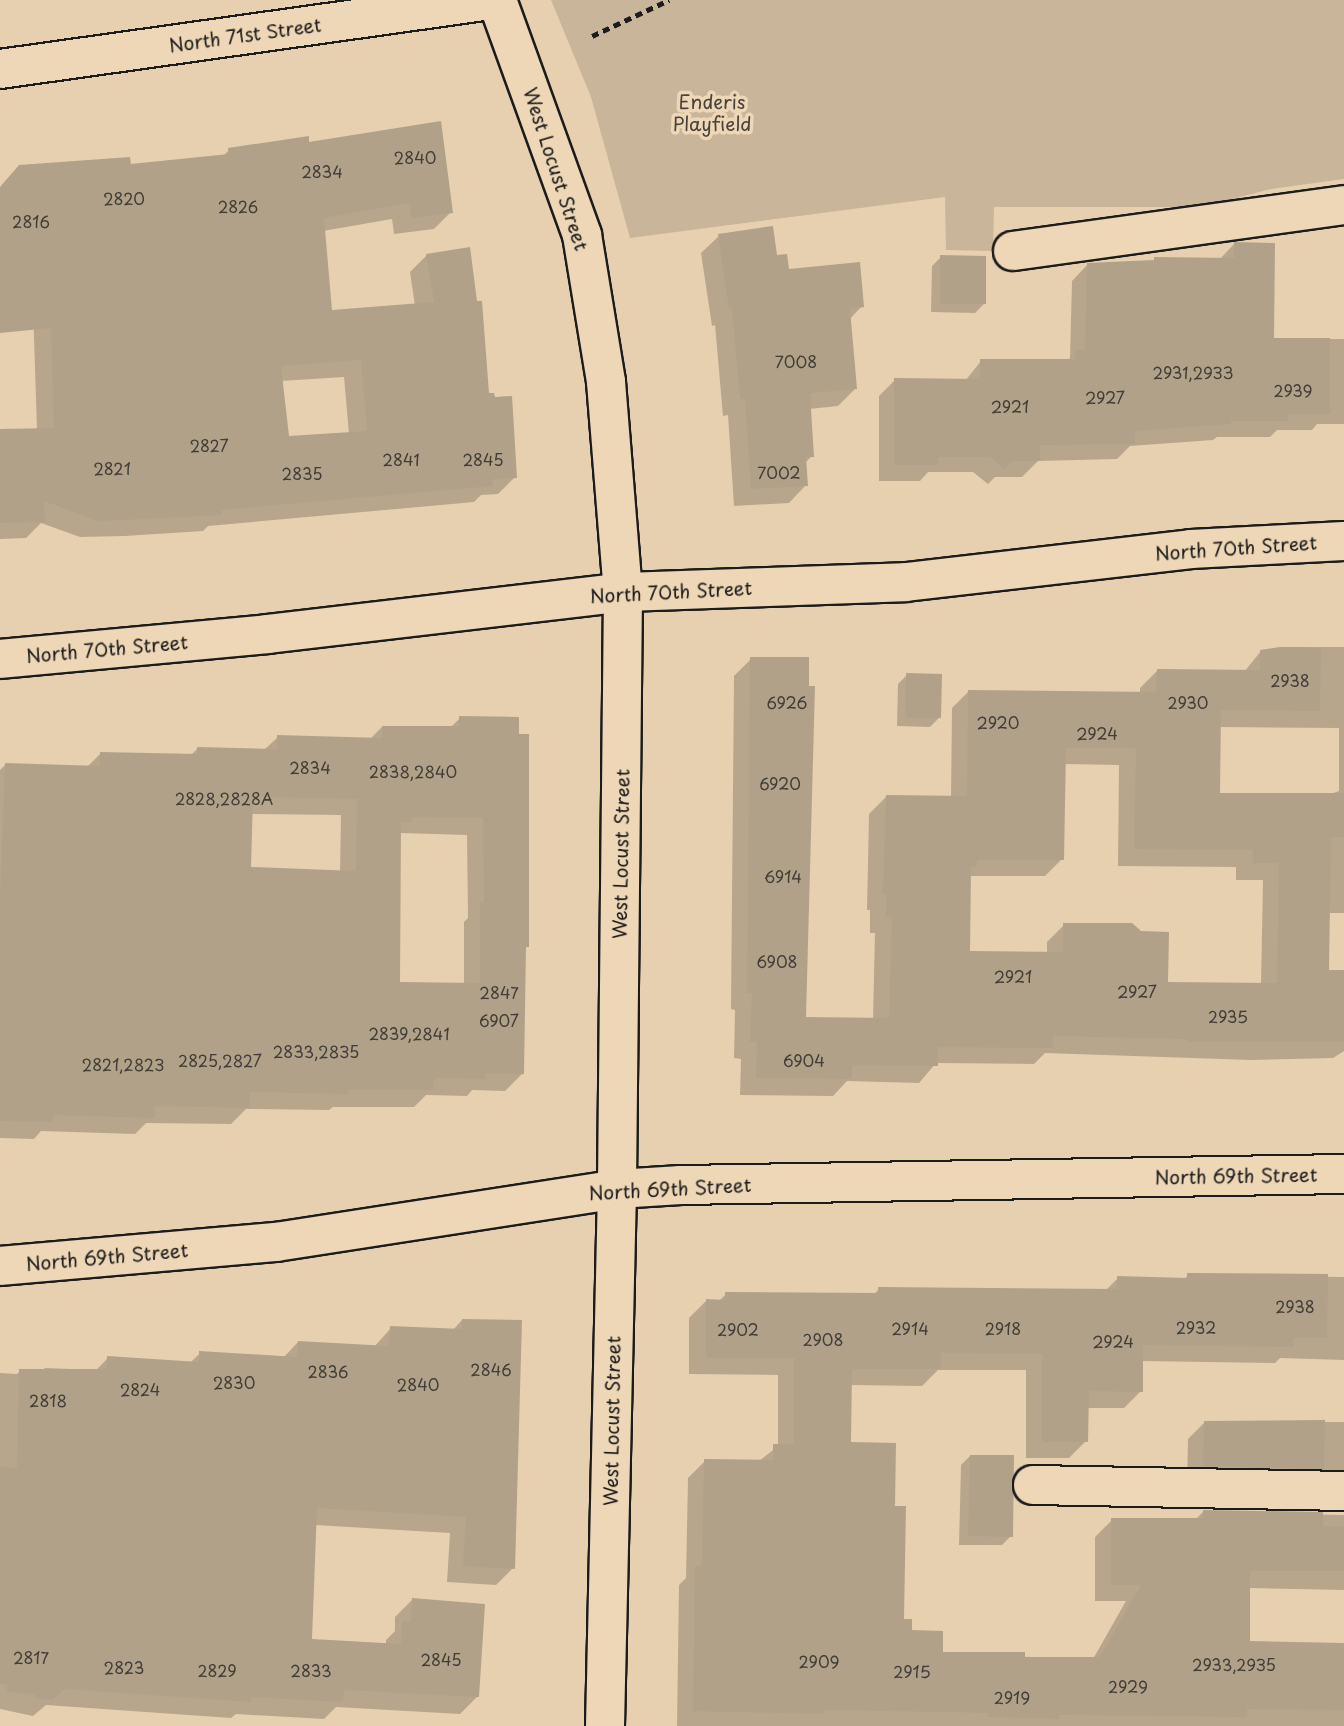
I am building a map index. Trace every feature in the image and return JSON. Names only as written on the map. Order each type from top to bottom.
[{"type":"street","name":"North 71st Street","points":[[0,69],[490,0]]},
{"type":"street","name":"West Locust Street","points":[[497,0],[582,235],[606,382],[623,592],[617,1189],[605,1726]]},
{"type":"street","points":[[1013,251],[1344,205]]},
{"type":"street","name":"North 70th Street","points":[[0,659],[268,634],[623,592],[906,582],[1191,549],[1344,541]]},
{"type":"street","name":"North 69th Street","points":[[0,1266],[276,1242],[617,1189],[681,1185],[1344,1174]]},
{"type":"street","points":[[1033,1485],[1344,1492]]},
{"type":"path","points":[[593,36],[669,0]]},
{"type":"green space","name":"Enderis Playfield","points":[[551,0],[1344,0],[1344,179],[1271,189],[1201,207],[994,207],[993,251],[946,250],[945,197],[630,238],[591,97]]},
{"type":"building","points":[[441,121],[453,213],[411,218],[409,203],[324,218],[332,310],[434,302],[426,254],[470,247],[477,301],[482,301],[489,393],[494,393],[495,397],[512,396],[517,478],[493,479],[493,486],[221,510],[222,515],[143,519],[98,521],[44,501],[45,522],[0,523],[0,429],[54,428],[51,328],[0,333],[0,187],[19,165],[130,157],[131,164],[229,154],[228,148],[309,136],[309,142]],"holes":[[[361,360],[367,431],[289,436],[281,366]]]},
{"type":"building","points":[[773,226],[777,255],[787,254],[789,269],[860,262],[864,307],[850,309],[857,389],[810,393],[814,457],[806,457],[808,486],[751,489],[745,399],[740,399],[732,309],[729,309],[718,234]]},
{"type":"building","points":[[1234,242],[1275,243],[1274,338],[1330,338],[1330,414],[1288,414],[1288,421],[1231,421],[1231,424],[1135,431],[1135,444],[1040,445],[1040,461],[1012,461],[1005,469],[990,457],[938,457],[938,465],[894,465],[894,378],[980,379],[980,359],[1075,359],[1075,350],[1085,350],[1087,263],[1154,260],[1154,257],[1234,258]]},
{"type":"building","points":[[940,255],[986,256],[986,304],[940,304]]},
{"type":"building","points":[[1280,647],[1321,648],[1320,711],[1221,710],[1220,793],[1344,793],[1344,837],[1331,837],[1329,970],[1344,970],[1344,1042],[1187,1042],[1187,1039],[1053,1036],[1053,1048],[938,1047],[938,1066],[852,1065],[852,1079],[756,1078],[757,1042],[750,1042],[752,993],[747,993],[750,657],[809,657],[809,686],[815,686],[806,1017],[889,1018],[892,917],[886,917],[886,894],[883,894],[886,795],[967,796],[968,690],[1156,692],[1157,669],[1260,670],[1260,650]],"holes":[[[1066,748],[1136,748],[1134,849],[1253,850],[1253,863],[1279,863],[1277,983],[1168,982],[1169,932],[1141,931],[1132,923],[1063,923],[1063,952],[970,951],[971,867],[976,867],[977,860],[1064,860]]]},
{"type":"building","points":[[906,673],[942,674],[941,718],[906,718]]},
{"type":"building","points":[[459,716],[519,717],[519,734],[529,734],[529,947],[526,947],[524,1074],[486,1074],[486,1079],[438,1078],[433,1081],[433,1090],[349,1090],[348,1094],[250,1092],[249,1108],[154,1106],[154,1118],[53,1115],[53,1122],[0,1121],[0,898],[5,763],[100,766],[100,752],[197,754],[197,747],[277,749],[277,735],[382,738],[382,726],[459,726]],"holes":[[[253,797],[357,799],[356,871],[251,867]],[[412,817],[483,818],[484,903],[480,903],[480,983],[400,982],[401,822],[412,822]]]},
{"type":"building","points":[[1187,1273],[1328,1274],[1327,1338],[1294,1338],[1294,1347],[1143,1345],[1143,1392],[1089,1391],[1088,1442],[1042,1442],[1042,1354],[941,1353],[941,1369],[852,1369],[851,1442],[896,1443],[895,1506],[906,1506],[904,1619],[912,1619],[912,1630],[943,1631],[943,1652],[1025,1652],[1025,1657],[1100,1657],[1141,1585],[1111,1585],[1111,1518],[1203,1518],[1203,1510],[1323,1512],[1323,1526],[1344,1526],[1344,1571],[1250,1571],[1250,1641],[1344,1643],[1344,1710],[1247,1709],[1247,1717],[1059,1715],[1059,1719],[988,1717],[988,1713],[945,1712],[823,1710],[823,1714],[693,1711],[695,1566],[702,1566],[704,1459],[773,1460],[773,1444],[794,1444],[794,1358],[706,1358],[706,1299],[725,1300],[725,1292],[878,1293],[878,1287],[1117,1289],[1117,1276],[1187,1278]]},
{"type":"building","points":[[462,1319],[522,1320],[515,1569],[463,1566],[466,1517],[317,1508],[312,1639],[401,1644],[402,1621],[411,1622],[412,1598],[485,1604],[479,1697],[344,1690],[343,1702],[250,1697],[250,1702],[65,1689],[52,1700],[38,1699],[33,1694],[7,1692],[7,1685],[0,1684],[0,1467],[17,1468],[19,1369],[106,1369],[107,1356],[199,1362],[199,1351],[297,1357],[298,1341],[389,1346],[390,1326],[462,1329]]},
{"type":"building","points":[[1325,1420],[1324,1469],[1203,1466],[1204,1421]]},
{"type":"building","points":[[970,1455],[1014,1455],[1013,1537],[968,1536]]}]
